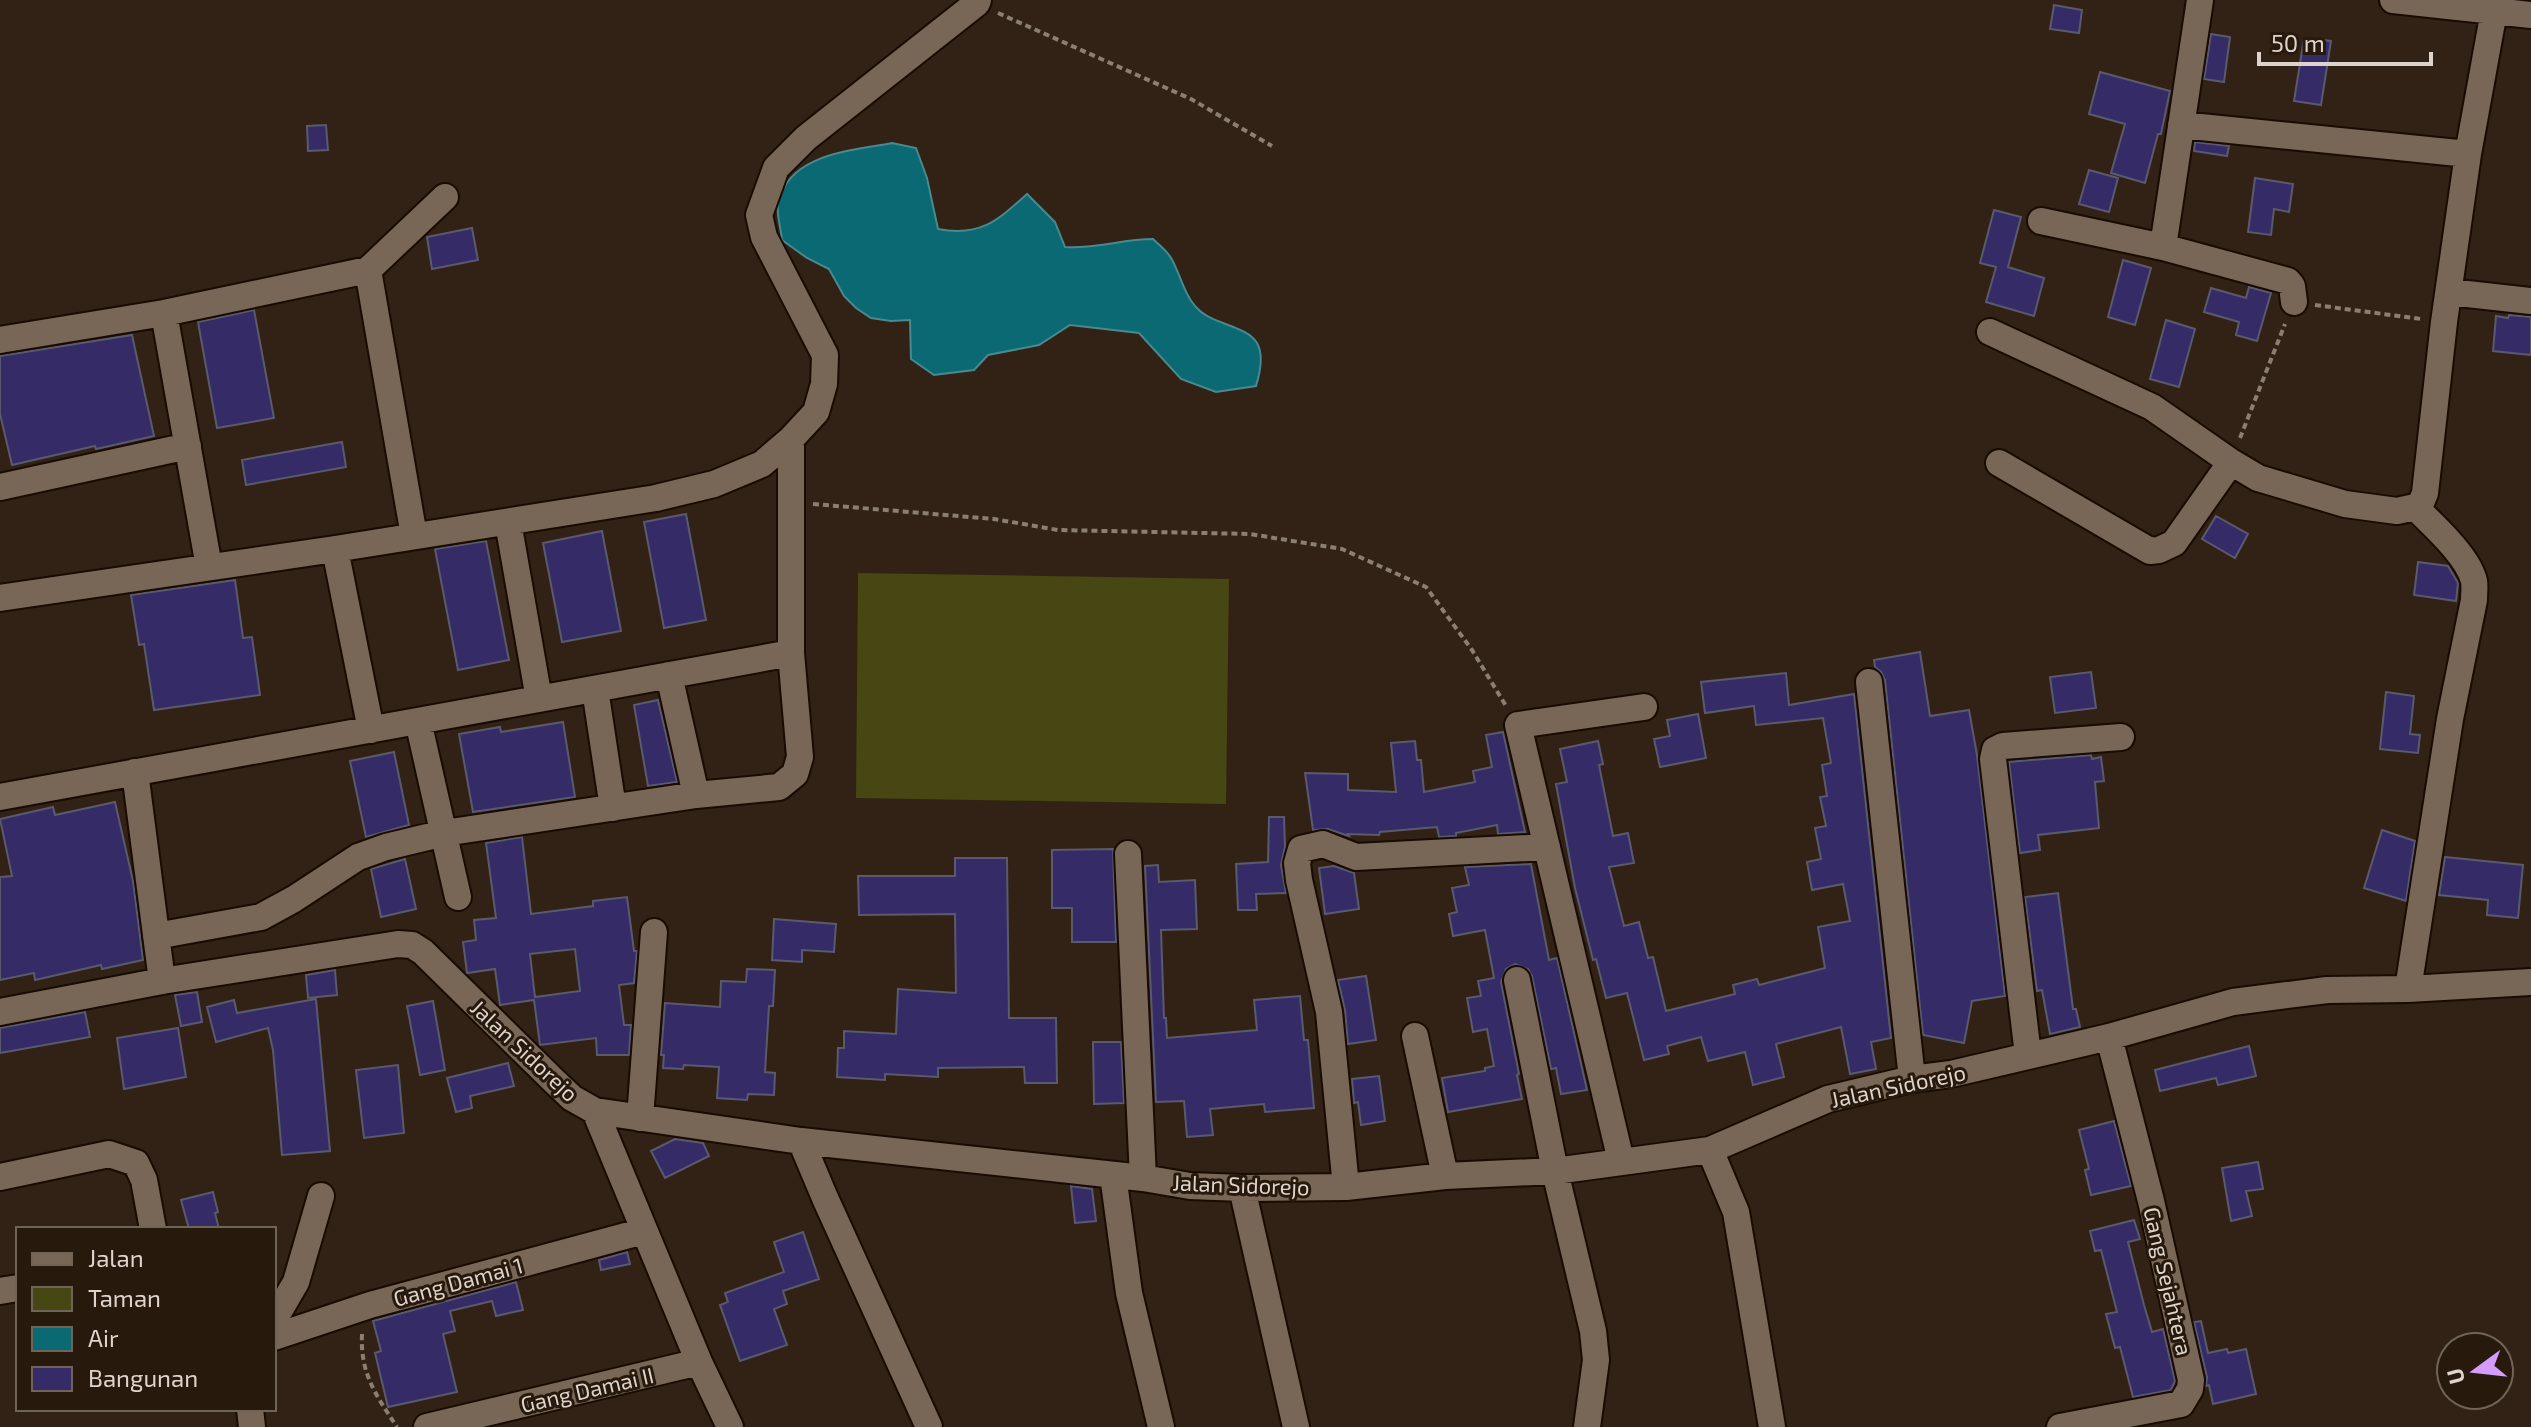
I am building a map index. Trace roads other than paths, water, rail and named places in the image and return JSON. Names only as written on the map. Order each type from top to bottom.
[{"type":"street","points":[[2163,247],[2200,0]]},
{"type":"street","points":[[2393,0],[2495,6],[2531,15]]},
{"type":"street","points":[[0,598],[656,498],[714,484],[762,464],[816,412],[824,384],[825,355],[764,237],[759,215],[776,168],[806,138],[978,2]]},
{"type":"street","points":[[1990,332],[2152,407],[2258,478],[2345,504],[2397,511],[2415,507],[2421,503],[2425,493],[2444,322],[2468,154],[2495,6]]},
{"type":"street","points":[[2181,125],[2468,154]]},
{"type":"street","points":[[0,340],[164,313],[368,270],[445,197]]},
{"type":"street","points":[[2041,221],[2163,247],[2288,281],[2292,286],[2294,302]]},
{"type":"street","points":[[368,270],[414,536]]},
{"type":"street","points":[[2449,292],[2531,301]]},
{"type":"street","points":[[164,313],[209,567]]},
{"type":"street","points":[[156,936],[261,917],[358,857],[444,833],[696,795],[779,787],[795,774],[800,757],[791,653],[791,439]]},
{"type":"street","points":[[0,487],[188,446]]},
{"type":"street","points":[[1999,463],[2150,551],[2174,543],[2231,462]]},
{"type":"street","points":[[2408,989],[2450,719],[2474,600],[2474,584],[2462,560],[2415,507]]},
{"type":"street","points":[[508,522],[539,699]]},
{"type":"street","points":[[335,549],[371,730]]},
{"type":"street","points":[[0,797],[791,653]]},
{"type":"street","points":[[669,675],[696,795]]},
{"type":"street","points":[[1869,682],[1912,1079]]},
{"type":"street","points":[[595,689],[613,808]]},
{"type":"street","points":[[1621,1161],[1518,725],[1644,707]]},
{"type":"street","points":[[418,721],[458,897]]},
{"type":"street","points":[[2028,1055],[1993,759],[1995,750],[2003,746],[2121,737]]},
{"type":"street","points":[[135,772],[162,981]]},
{"type":"street","points":[[1346,1187],[1329,1012],[1299,880],[1297,863],[1301,849],[1323,844],[1356,857],[1547,847]]},
{"type":"street","points":[[1128,854],[1143,1178]]},
{"type":"street","points":[[640,1118],[654,932]]},
{"type":"street","name":"Jalan Sidorejo","points":[[0,1012],[162,981],[398,944],[412,945],[423,952],[572,1098],[595,1111],[801,1141],[1143,1178],[1190,1186],[1346,1187],[1445,1176],[1555,1171],[1710,1150],[1828,1099],[2109,1037],[2233,1002],[2327,990],[2531,982]]},
{"type":"street","points":[[1517,980],[1555,1171],[1593,1331],[1596,1360],[1587,1427]]},
{"type":"street","points":[[1415,1036],[1445,1176]]},
{"type":"street","name":"Gang Sejahtera","points":[[2060,1427],[2119,1422],[2181,1404],[2190,1389],[2191,1380],[2151,1201],[2109,1037]]},
{"type":"street","points":[[595,1111],[699,1362],[730,1427]]},
{"type":"street","points":[[801,1141],[929,1427]]},
{"type":"street","points":[[1710,1150],[1736,1212],[1772,1427]]},
{"type":"street","points":[[0,1177],[109,1154],[126,1159],[136,1163],[144,1180],[153,1227]]},
{"type":"street","points":[[1113,1175],[1129,1293],[1161,1427]]},
{"type":"street","points":[[1242,1188],[1296,1427]]},
{"type":"street","points":[[276,1317],[296,1282],[321,1196]]},
{"type":"street","name":"Gang Damai 1","points":[[276,1336],[370,1305],[644,1231]]},
{"type":"street","name":"Gang Damai II","points":[[427,1427],[699,1362]]},
{"type":"water","points":[[892,143],[916,148],[927,178],[938,229],[977,229],[997,219],[1027,194],[1055,222],[1065,247],[1153,239],[1171,258],[1189,297],[1203,314],[1245,332],[1257,343],[1261,358],[1256,386],[1216,392],[1181,379],[1139,333],[1070,325],[1039,345],[988,355],[974,370],[934,375],[911,359],[910,320],[871,318],[844,296],[829,269],[782,240],[778,203],[784,186],[795,174],[824,157]]}]
